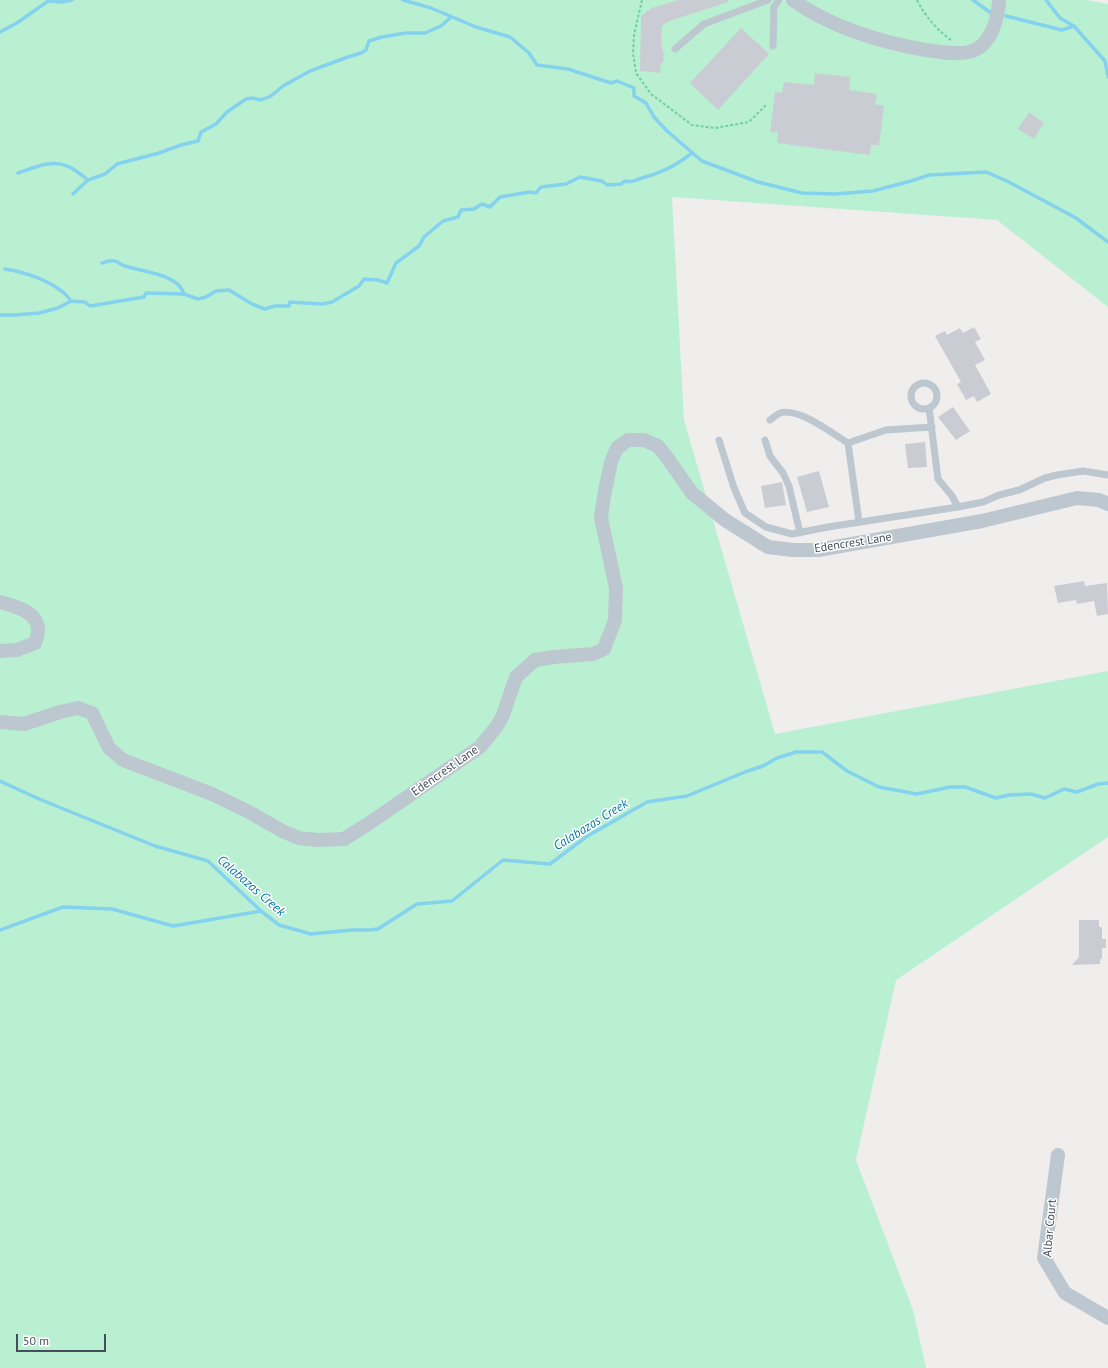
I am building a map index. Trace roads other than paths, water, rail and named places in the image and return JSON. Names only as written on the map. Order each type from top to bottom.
[{"type":"street","points":[[793,0],[807,10],[834,24],[863,34],[902,46],[947,53],[970,52],[985,42],[996,24],[1000,0]]},
{"type":"street","name":"Edencrest Lane","points":[[0,722],[24,724],[60,712],[78,708],[92,713],[109,748],[123,760],[212,794],[252,813],[282,831],[299,838],[318,840],[344,839],[480,747],[497,726],[503,715],[516,677],[535,660],[593,654],[604,649],[615,620],[616,588],[601,518],[611,462],[616,448],[628,440],[644,440],[658,446],[692,493],[725,520],[768,547],[793,550],[818,550],[982,521],[1077,498],[1098,500],[1108,504]]},
{"type":"street","points":[[0,602],[18,607],[36,619],[38,629],[35,643],[17,650],[0,652]]},
{"type":"street","name":"Albar Court","points":[[1058,1155],[1044,1258],[1065,1293],[1108,1318]]},
{"type":"lane","points":[[675,50],[704,24],[768,0]]},
{"type":"lane","points":[[773,46],[774,7],[779,0]]},
{"type":"lane","points":[[929,408],[938,479],[952,496],[958,507]]},
{"type":"lane","points":[[770,420],[781,413],[792,412],[818,424],[848,443],[859,522]]},
{"type":"lane","points":[[848,443],[886,430],[932,426]]},
{"type":"lane","points":[[719,440],[734,488],[745,513],[766,527],[792,534],[983,502],[1019,490],[1045,478],[1058,475],[1083,471],[1108,475]]},
{"type":"lane","points":[[765,440],[770,456],[783,473],[789,486],[800,533]]},
{"type":"waterway","points":[[0,32],[17,23],[48,1],[62,2],[72,0]]},
{"type":"waterway","points":[[403,0],[431,8],[476,27],[510,37],[529,53],[537,65],[568,69],[611,83],[617,81],[634,88],[634,96],[646,103],[654,117],[667,131],[702,161],[758,182],[802,193],[835,194],[873,191],[929,175],[986,172],[1007,181],[1076,218],[1108,242]]},
{"type":"waterway","points":[[973,0],[991,13]]},
{"type":"waterway","points":[[1046,0],[1060,18],[1074,26],[1105,61],[1108,77]]},
{"type":"waterway","points":[[1006,16],[1062,30],[1074,26]]},
{"type":"waterway","points":[[18,173],[42,165],[55,163],[70,167],[88,180],[105,174],[117,164],[198,141],[201,132],[216,124],[227,112],[246,99],[252,98],[261,100],[271,96],[283,86],[310,71],[361,53],[366,50],[369,41],[406,33],[425,33],[441,26],[451,17]]},
{"type":"waterway","points":[[0,315],[39,313],[58,308],[71,301],[85,302],[90,306],[144,297],[146,293],[184,294],[198,299],[206,297],[216,291],[229,290],[252,304],[265,309],[275,306],[289,306],[290,302],[322,304],[332,302],[359,286],[364,279],[378,280],[387,283],[396,263],[419,246],[424,237],[443,221],[458,217],[461,210],[474,209],[482,204],[490,207],[500,197],[530,192],[536,193],[541,187],[566,184],[580,177],[602,181],[607,185],[621,184],[625,181],[630,182],[668,168],[680,162],[692,153]]},
{"type":"waterway","points":[[73,194],[88,180]]},
{"type":"waterway","points":[[102,263],[115,261],[122,265],[166,277],[180,287],[184,294]]},
{"type":"waterway","points":[[5,269],[26,274],[48,282],[63,292],[71,301]]},
{"type":"waterway","name":"Calabazas Creek","points":[[0,781],[39,799],[155,846],[208,861],[261,911],[279,925],[311,934],[378,929],[417,904],[452,901],[503,860],[550,864],[586,837],[647,802],[687,796],[763,766],[777,758],[796,752],[822,752],[847,771],[879,787],[917,794],[950,787],[965,787],[996,798],[1009,795],[1031,794],[1045,798],[1064,789],[1077,792],[1098,784],[1108,783]]},
{"type":"waterway","points":[[0,930],[63,907],[112,909],[173,926],[261,911]]}]
